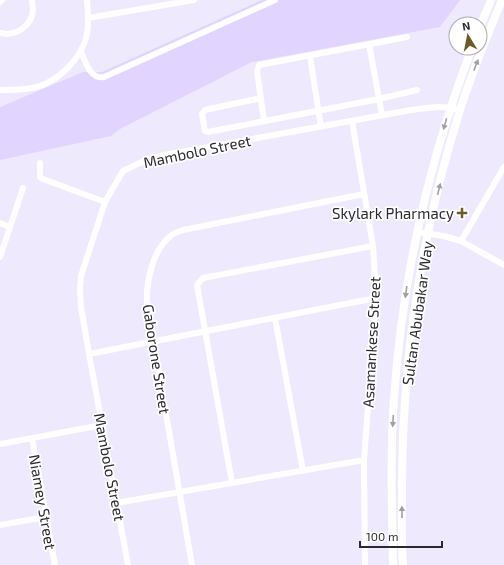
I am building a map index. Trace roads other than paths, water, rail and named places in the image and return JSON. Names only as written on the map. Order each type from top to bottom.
[{"type":"main road","points":[[484,16],[491,0]]},
{"type":"main road","name":"Sultan Abubakar Way","points":[[403,565],[402,460],[405,399],[417,290],[428,234],[460,111],[502,0]]},
{"type":"main road","name":"Sultan Abubakar Way","points":[[393,565],[392,460],[394,398],[406,289],[417,232],[450,108],[469,56]]},
{"type":"street","points":[[0,33],[14,33],[23,29],[30,21],[33,11],[32,0]]},
{"type":"street","points":[[0,90],[16,90],[37,87],[54,79],[69,66],[81,52],[86,35],[88,18],[87,0]]},
{"type":"street","points":[[88,18],[194,0]]},
{"type":"street","points":[[81,52],[92,74],[99,78],[104,77],[275,0]]},
{"type":"street","points":[[264,121],[257,71],[259,65],[407,37]]},
{"type":"street","points":[[369,44],[382,115]]},
{"type":"street","points":[[310,56],[321,127]]},
{"type":"street","points":[[261,98],[205,110],[202,114],[204,129],[208,132],[417,90]]},
{"type":"street","name":"Mambolo Street","points":[[128,565],[89,354],[81,307],[80,290],[82,276],[105,202],[123,171],[146,160],[164,155],[382,115],[430,108],[450,108],[460,111]]},
{"type":"street","name":"Asamankese Street","points":[[352,121],[374,246],[376,298],[364,460],[365,565]]},
{"type":"street","points":[[40,163],[40,177],[42,179],[105,202]]},
{"type":"street","points":[[461,241],[504,167]]},
{"type":"street","points":[[0,257],[23,188]]},
{"type":"street","name":"Gaborone Street","points":[[192,565],[146,303],[146,290],[150,272],[156,257],[163,243],[172,235],[183,230],[364,194]]},
{"type":"street","points":[[0,223],[10,227]]},
{"type":"street","points":[[417,232],[444,236],[461,241],[504,265]]},
{"type":"street","points":[[232,483],[197,285],[203,278],[374,246]]},
{"type":"street","points":[[89,354],[376,298]]},
{"type":"street","points":[[275,318],[303,471]]},
{"type":"street","points":[[0,444],[102,425]]},
{"type":"street","name":"Niamey Street","points":[[32,438],[55,565]]},
{"type":"street","points":[[116,503],[364,460]]},
{"type":"street","points":[[0,526],[46,517]]},
{"type":"place","name":"Skylark Pharmacy","points":[[462,213]]}]
